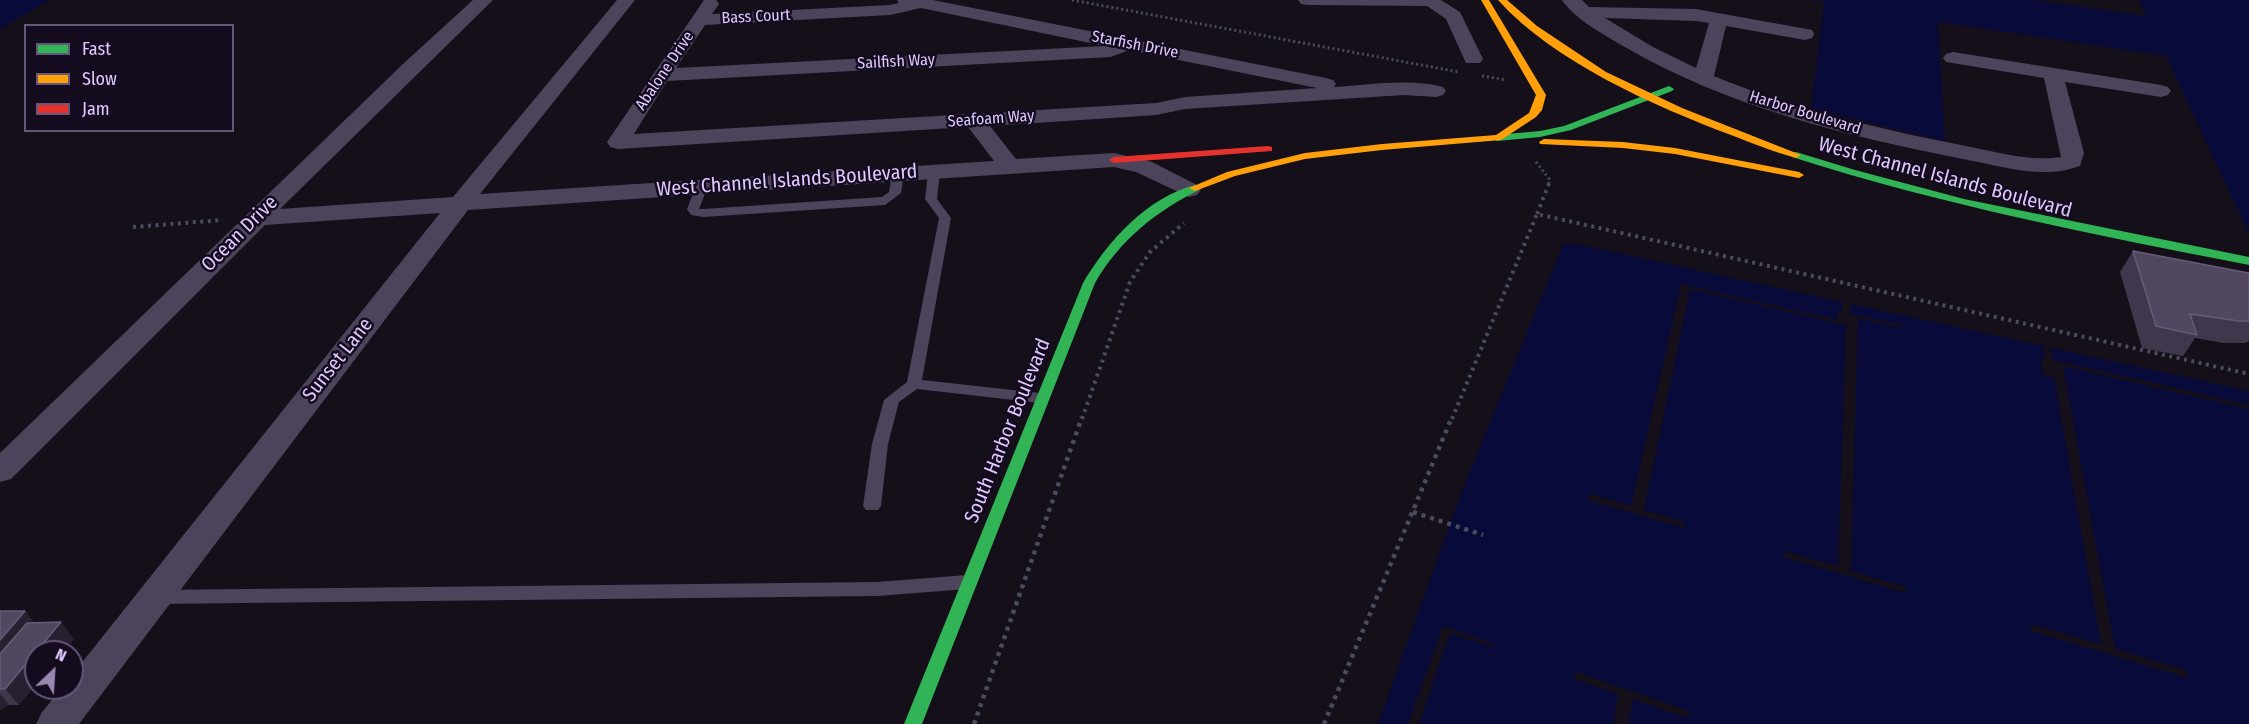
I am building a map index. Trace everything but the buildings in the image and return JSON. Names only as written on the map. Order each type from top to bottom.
[{"type":"main road","points":[[1485,0],[1537,85],[1542,103],[1533,117],[1494,140]]},
{"type":"main road","points":[[1502,0],[1527,23],[1575,57],[1649,97]]},
{"type":"main road","name":"West Channel Islands Boulevard","points":[[1189,190],[1263,164],[1308,156],[1494,140],[1567,128],[1649,97],[1674,91],[1648,78]]},
{"type":"main road","name":"West Channel Islands Boulevard","points":[[1649,97],[1768,146],[1850,173],[1928,194],[2249,261]]},
{"type":"main road","points":[[1494,140],[1623,146],[1675,151],[1886,190],[1928,194]]},
{"type":"main road","name":"West Channel Islands Boulevard","points":[[1114,160],[1302,147],[1366,150]]},
{"type":"main road","name":"South Harbor Boulevard","points":[[914,724],[1040,398],[1089,281],[1107,254],[1131,228],[1189,190]]},
{"type":"street","name":"Ocean Drive","points":[[0,471],[257,218],[484,0]]},
{"type":"street","name":"Sunset Lane","points":[[56,724],[461,203],[626,0]]},
{"type":"street","name":"Abalone Drive","points":[[618,142],[660,75],[713,0]]},
{"type":"street","points":[[1307,0],[1430,1],[1454,16],[1474,69]]},
{"type":"street","name":"Bass Court","points":[[699,20],[890,10],[913,1]]},
{"type":"street","name":"Starfish Drive","points":[[913,1],[1364,92]]},
{"type":"street","points":[[1577,6],[1674,13],[1804,34]]},
{"type":"street","name":"Harbor Boulevard","points":[[1577,6],[1619,36],[1702,79],[1770,104],[1834,124],[1898,140],[2023,163],[2061,165],[2072,161],[2073,153],[2053,73]]},
{"type":"street","points":[[1702,79],[1719,19]]},
{"type":"street","name":"Sailfish Way","points":[[660,75],[1111,51],[1130,43]]},
{"type":"street","points":[[1953,58],[2162,91]]},
{"type":"street","name":"Seafoam Way","points":[[618,142],[1156,109],[1185,103],[1404,89],[1436,91]]},
{"type":"street","points":[[974,120],[1010,167]]},
{"type":"street","name":"West Channel Islands Boulevard","points":[[257,218],[702,186],[1114,160],[1144,167],[1189,190]]},
{"type":"lane","points":[[914,384],[945,218],[931,199],[933,172]]},
{"type":"lane","points":[[872,506],[880,444],[892,400],[914,384],[1040,398]]},
{"type":"lane","points":[[154,597],[878,589],[969,582]]},
{"type":"path","points":[[1072,0],[1474,69],[1537,85]]},
{"type":"path","points":[[1324,724],[1550,180],[1530,155]]},
{"type":"path","points":[[1537,214],[2249,374]]},
{"type":"path","points":[[974,724],[1130,282],[1150,252],[1174,230],[1193,217]]},
{"type":"path","points":[[133,227],[257,218]]},
{"type":"path","points":[[1413,512],[1483,535]]},
{"type":"shaded area","points":[[0,0],[49,0],[0,29]]},
{"type":"shaded area","points":[[1813,0],[2035,0],[2146,16],[2139,0],[2249,0],[2249,234],[2166,56],[1938,22],[1945,141],[1811,109],[1824,2]]},
{"type":"shaded area","points":[[1573,243],[2249,391],[2249,724],[1378,724],[1463,488],[1563,245]]},
{"type":"pier","points":[[1681,284],[1837,320],[1838,311],[1842,311],[1842,299],[1851,301],[1851,314],[1901,325],[1901,328],[1858,318],[1851,571],[1906,587],[1906,593],[1783,557],[1784,551],[1838,566],[1846,325],[1690,289],[1644,510],[1685,522],[1684,528],[1588,500],[1590,494],[1631,506]]},
{"type":"pier","points":[[2042,342],[2050,344],[2053,360],[2249,405],[2249,409],[2063,366],[2115,649],[2186,670],[2188,678],[2031,631],[2030,624],[2101,644],[2054,377],[2043,375],[2041,357],[2045,358]]},
{"type":"pier","points":[[1443,626],[1493,644],[1492,647],[1450,633],[1419,724],[1408,724]]},
{"type":"pier","points":[[1576,672],[1689,711],[1688,718],[1633,699],[1628,724],[1613,724],[1618,694],[1574,679]]},
{"type":"traffic: fast","points":[[1497,138],[1540,134],[1567,128],[1669,89]]},
{"type":"traffic: fast","points":[[1796,155],[1851,173],[1963,203],[2249,261]]},
{"type":"traffic: fast","points":[[913,724],[1089,283],[1098,267],[1133,227],[1162,205],[1195,188]]},
{"type":"traffic: slow","points":[[1485,0],[1541,95],[1540,103],[1533,115],[1501,135]]},
{"type":"traffic: slow","points":[[1502,0],[1534,28],[1603,74],[1678,110],[1796,155]]},
{"type":"traffic: slow","points":[[1195,188],[1231,174],[1305,156],[1497,138]]},
{"type":"traffic: slow","points":[[1544,142],[1623,145],[1675,151],[1799,175]]},
{"type":"traffic: jam","points":[[1114,160],[1268,149]]}]
